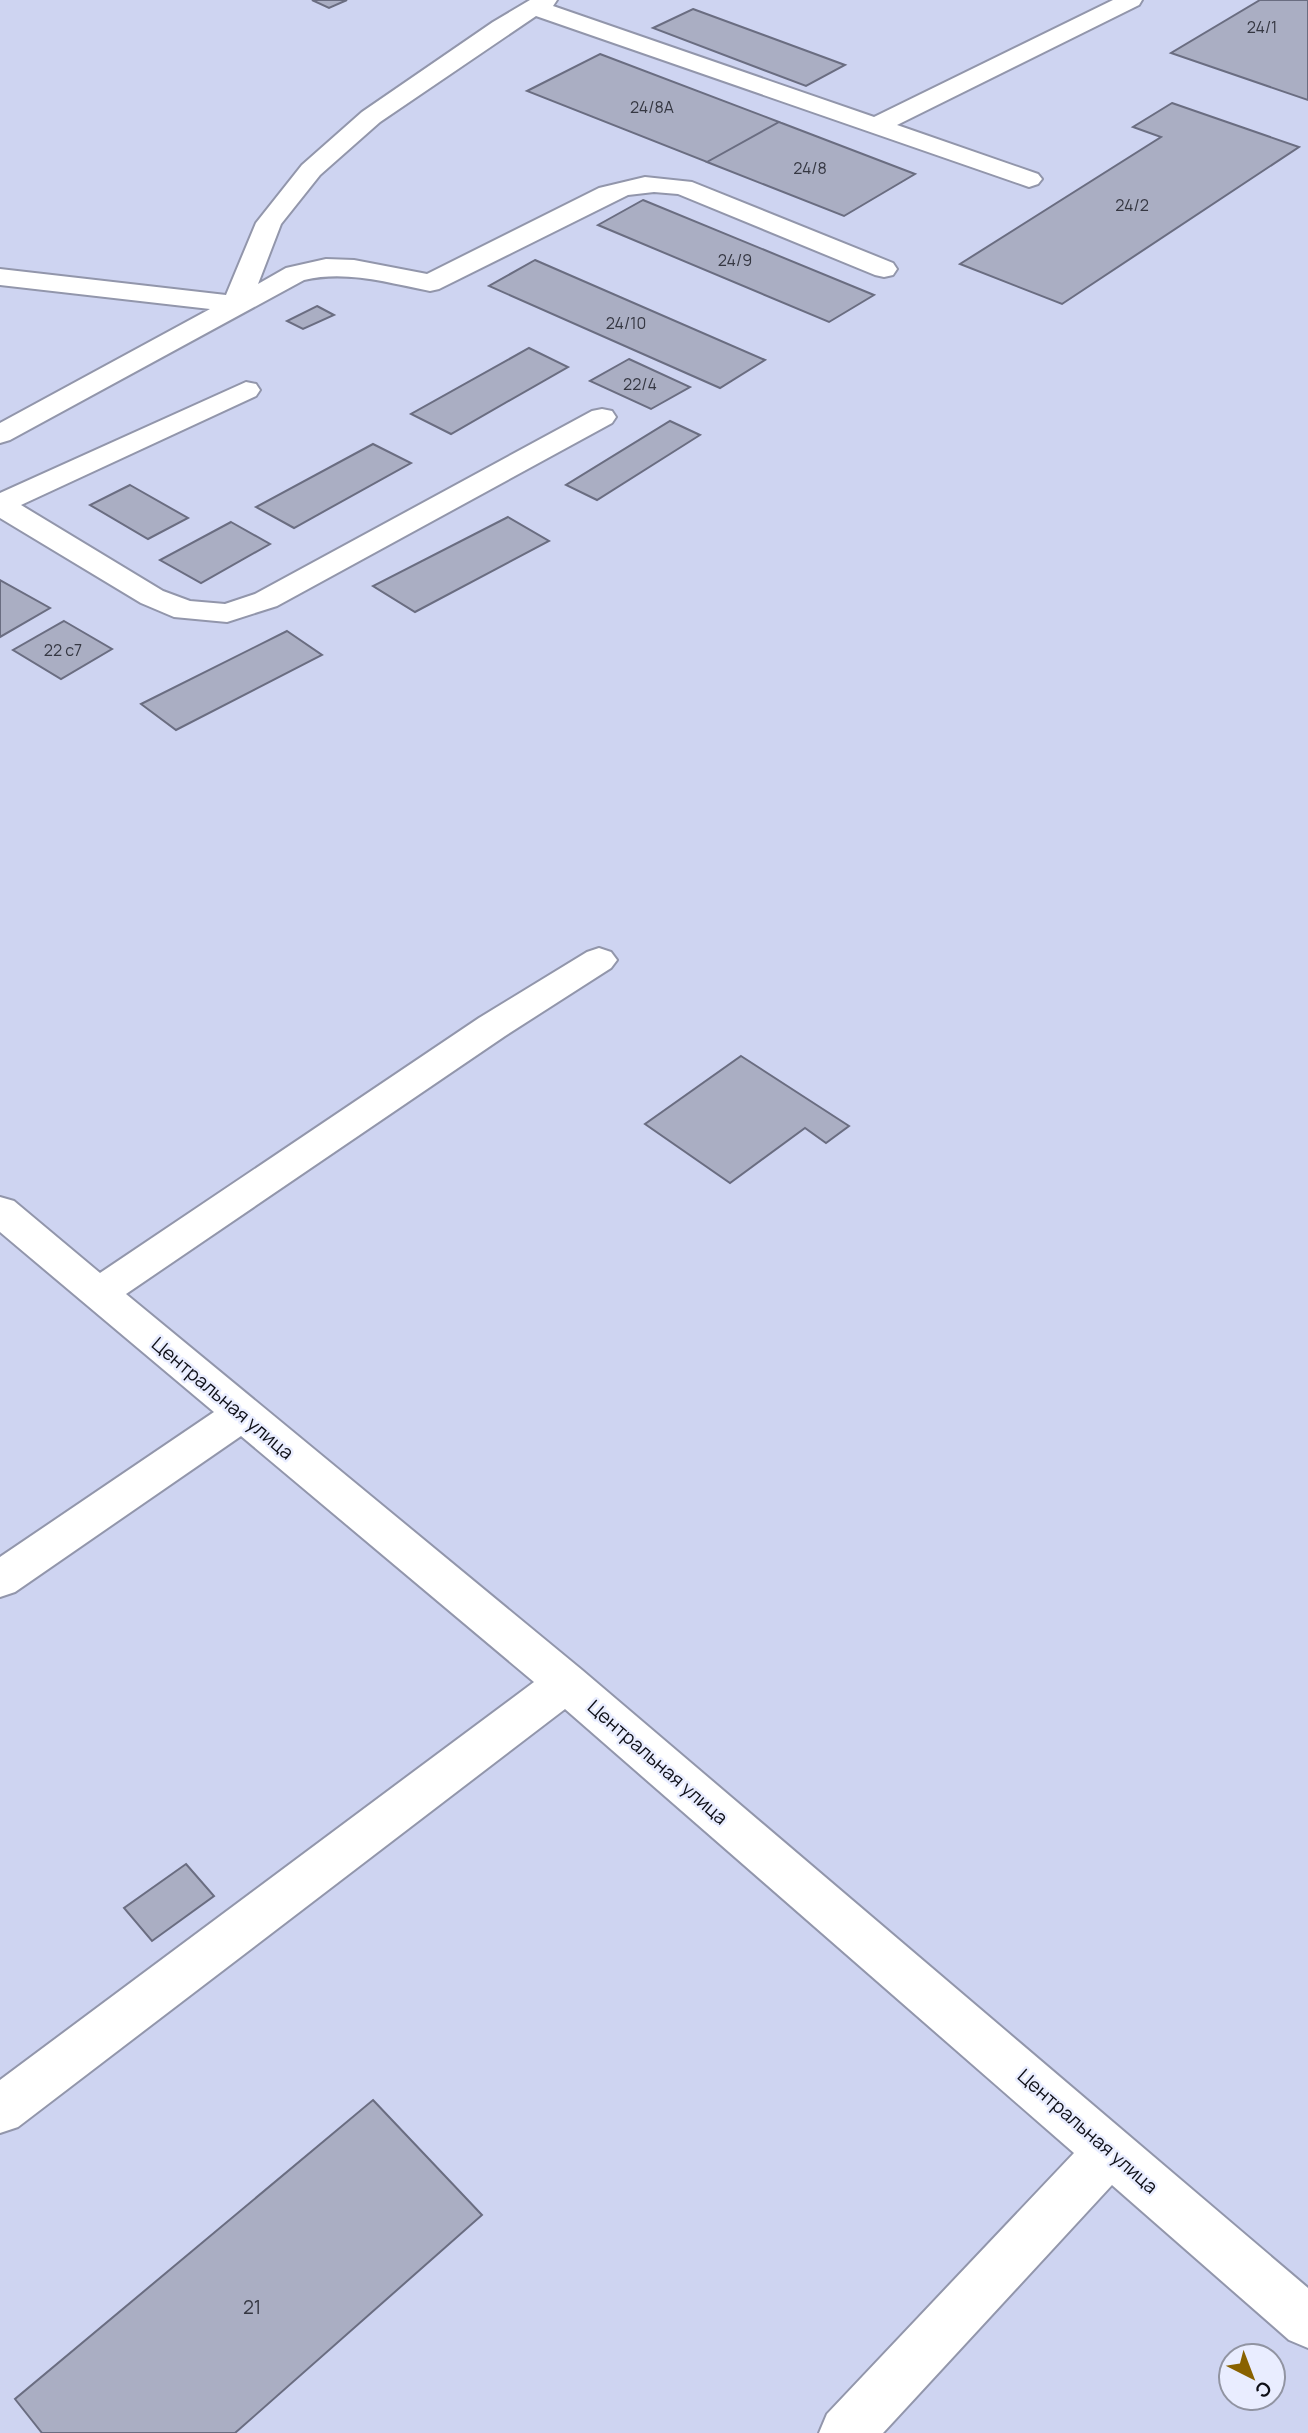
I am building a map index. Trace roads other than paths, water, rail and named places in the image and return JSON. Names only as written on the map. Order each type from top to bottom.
[{"type":"street","points":[[875,126],[1131,0]]},
{"type":"street","points":[[236,304],[269,223],[311,170],[371,117],[501,27],[540,4],[1029,179]]},
{"type":"street","points":[[0,435],[295,274],[326,267],[354,268],[430,283],[608,192],[632,184],[654,183],[683,187],[884,269]]},
{"type":"street","points":[[0,278],[236,304]]},
{"type":"street","points":[[0,504],[246,390]]},
{"type":"street","points":[[0,504],[152,597],[186,610],[227,613],[266,600],[602,417]]},
{"type":"street","points":[[99,1293],[492,1027],[599,960]]},
{"type":"street","name":"Центральная улица","points":[[0,1211],[566,1683],[1308,2322]]},
{"type":"street","points":[[0,1580],[242,1414]]},
{"type":"street","points":[[0,2110],[566,1683]]},
{"type":"street","points":[[846,2433],[1111,2150]]}]
